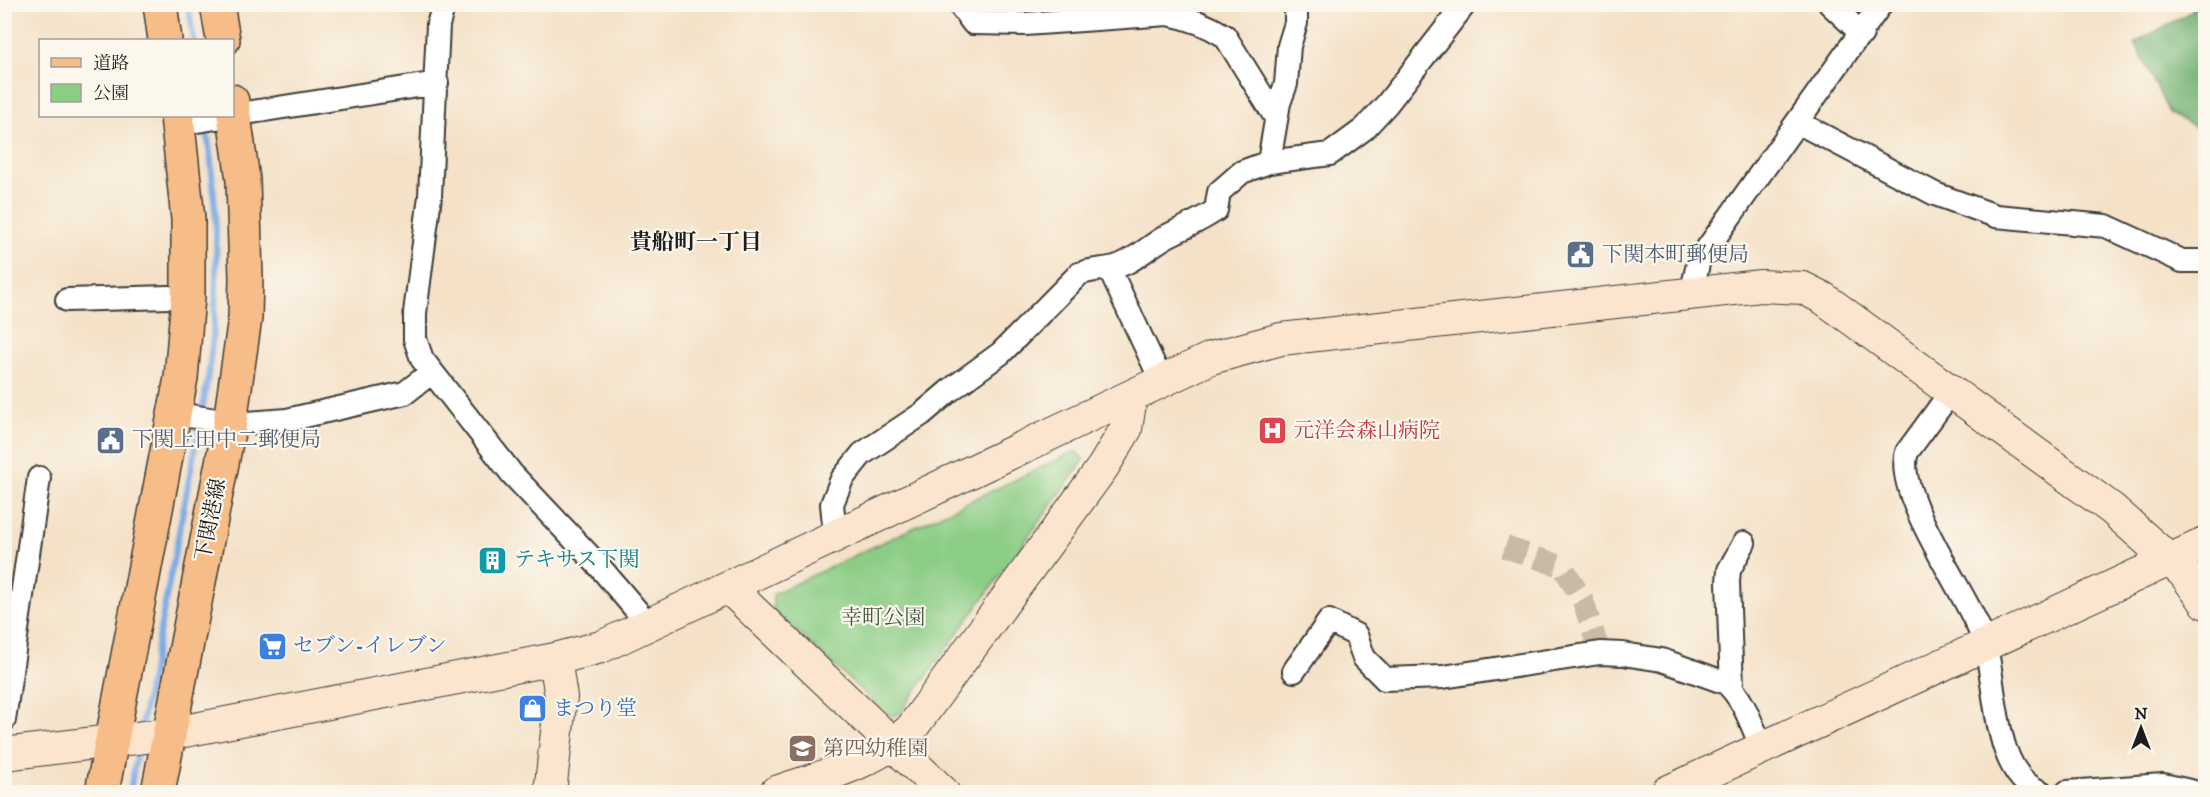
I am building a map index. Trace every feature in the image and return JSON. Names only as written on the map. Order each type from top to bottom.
[{"type":"main road","points":[[160,4],[165,39]]},
{"type":"main road","points":[[217,4],[223,39]]},
{"type":"main road","name":"下関港線","points":[[102,792],[140,737],[230,422],[240,364],[246,278],[241,154],[234,117]]},
{"type":"main road","name":"下関港線","points":[[158,792],[140,737],[182,415],[181,378],[188,286],[188,219],[182,121]]},
{"type":"street","points":[[444,4],[438,26],[430,196],[415,312],[415,339],[422,359],[512,474],[599,566],[648,624]]},
{"type":"street","points":[[959,4],[973,23],[1037,24],[1168,14],[1183,17],[1212,28],[1225,36],[1276,118]]},
{"type":"street","points":[[1269,162],[1276,118],[1286,84],[1289,46],[1296,23],[1296,4]]},
{"type":"street","points":[[835,535],[832,504],[835,493],[842,479],[862,454],[922,414],[1001,352],[1041,315],[1079,274],[1092,269],[1115,267],[1134,259],[1171,234],[1206,218],[1216,210],[1219,192],[1242,172],[1269,162],[1330,154],[1364,129],[1387,104],[1465,4]]},
{"type":"street","points":[[1830,4],[1862,34]]},
{"type":"street","points":[[1691,294],[1699,260],[1862,34],[1881,4]]},
{"type":"street","points":[[234,113],[437,83]]},
{"type":"street","points":[[182,121],[208,117]]},
{"type":"street","points":[[1797,122],[1935,194],[1996,216],[2106,225],[2181,261],[2205,261]]},
{"type":"street","points":[[1115,267],[1114,279],[1162,382]]},
{"type":"street","points":[[4,754],[140,737],[555,659],[601,647],[1211,358],[1281,339],[1761,286],[1803,288],[1823,298],[2112,509],[2184,573],[2205,603]]},
{"type":"street","points":[[67,300],[170,297]]},
{"type":"street","points":[[182,415],[230,422],[287,420],[405,393],[432,372]]},
{"type":"street","points":[[1951,392],[1905,458],[1912,495],[1985,644],[1991,687],[2008,759],[2025,782],[2041,792]]},
{"type":"street","points":[[776,792],[870,759],[893,746],[910,729],[1103,467],[1126,429],[1131,397]]},
{"type":"street","points":[[4,720],[10,644],[39,478]]},
{"type":"street","points":[[1732,688],[1728,582],[1729,570],[1744,543]]},
{"type":"street","points":[[1667,792],[2205,543]]},
{"type":"street","points":[[728,587],[943,792]]},
{"type":"street","points":[[1294,671],[1329,621],[1356,635],[1364,658],[1385,679],[1443,677],[1600,653],[1662,660],[1726,683],[1732,688],[1762,748]]},
{"type":"street","points":[[550,792],[561,697],[555,659]]},
{"type":"street","points":[[2067,792],[2163,785],[2194,792]]},
{"type":"green space","points":[[2192,5],[2205,5],[2205,133],[2169,113],[2135,43],[2192,11]]},
{"type":"green space","name":"幸町公園","points":[[1076,451],[1084,460],[899,714],[892,716],[886,713],[773,610],[773,594]]},
{"type":"waterway","points":[[188,4],[194,39]]},
{"type":"waterway","points":[[202,413],[212,341],[216,269],[214,197],[206,125]]},
{"type":"waterway","points":[[141,728],[200,423]]},
{"type":"waterway","points":[[130,792],[138,747]]},
{"type":"tunnel","points":[[1505,547],[1563,567],[1583,601],[1600,653]]},
{"type":"place","name":"下関本町郵便局","points":[[1581,255]]},
{"type":"place","name":"元洋会森山病院","points":[[1272,431]]},
{"type":"place","name":"下関上田中二郵便局","points":[[111,440]]},
{"type":"place","name":"テキサス下関","points":[[493,560]]},
{"type":"place","name":"セブン-イレブン","points":[[272,646]]},
{"type":"place","name":"まつり堂","points":[[532,709]]},
{"type":"place","name":"第四幼稚園","points":[[802,749]]},
{"type":"district","name":"貴船町一丁目","points":[[696,242]]}]
